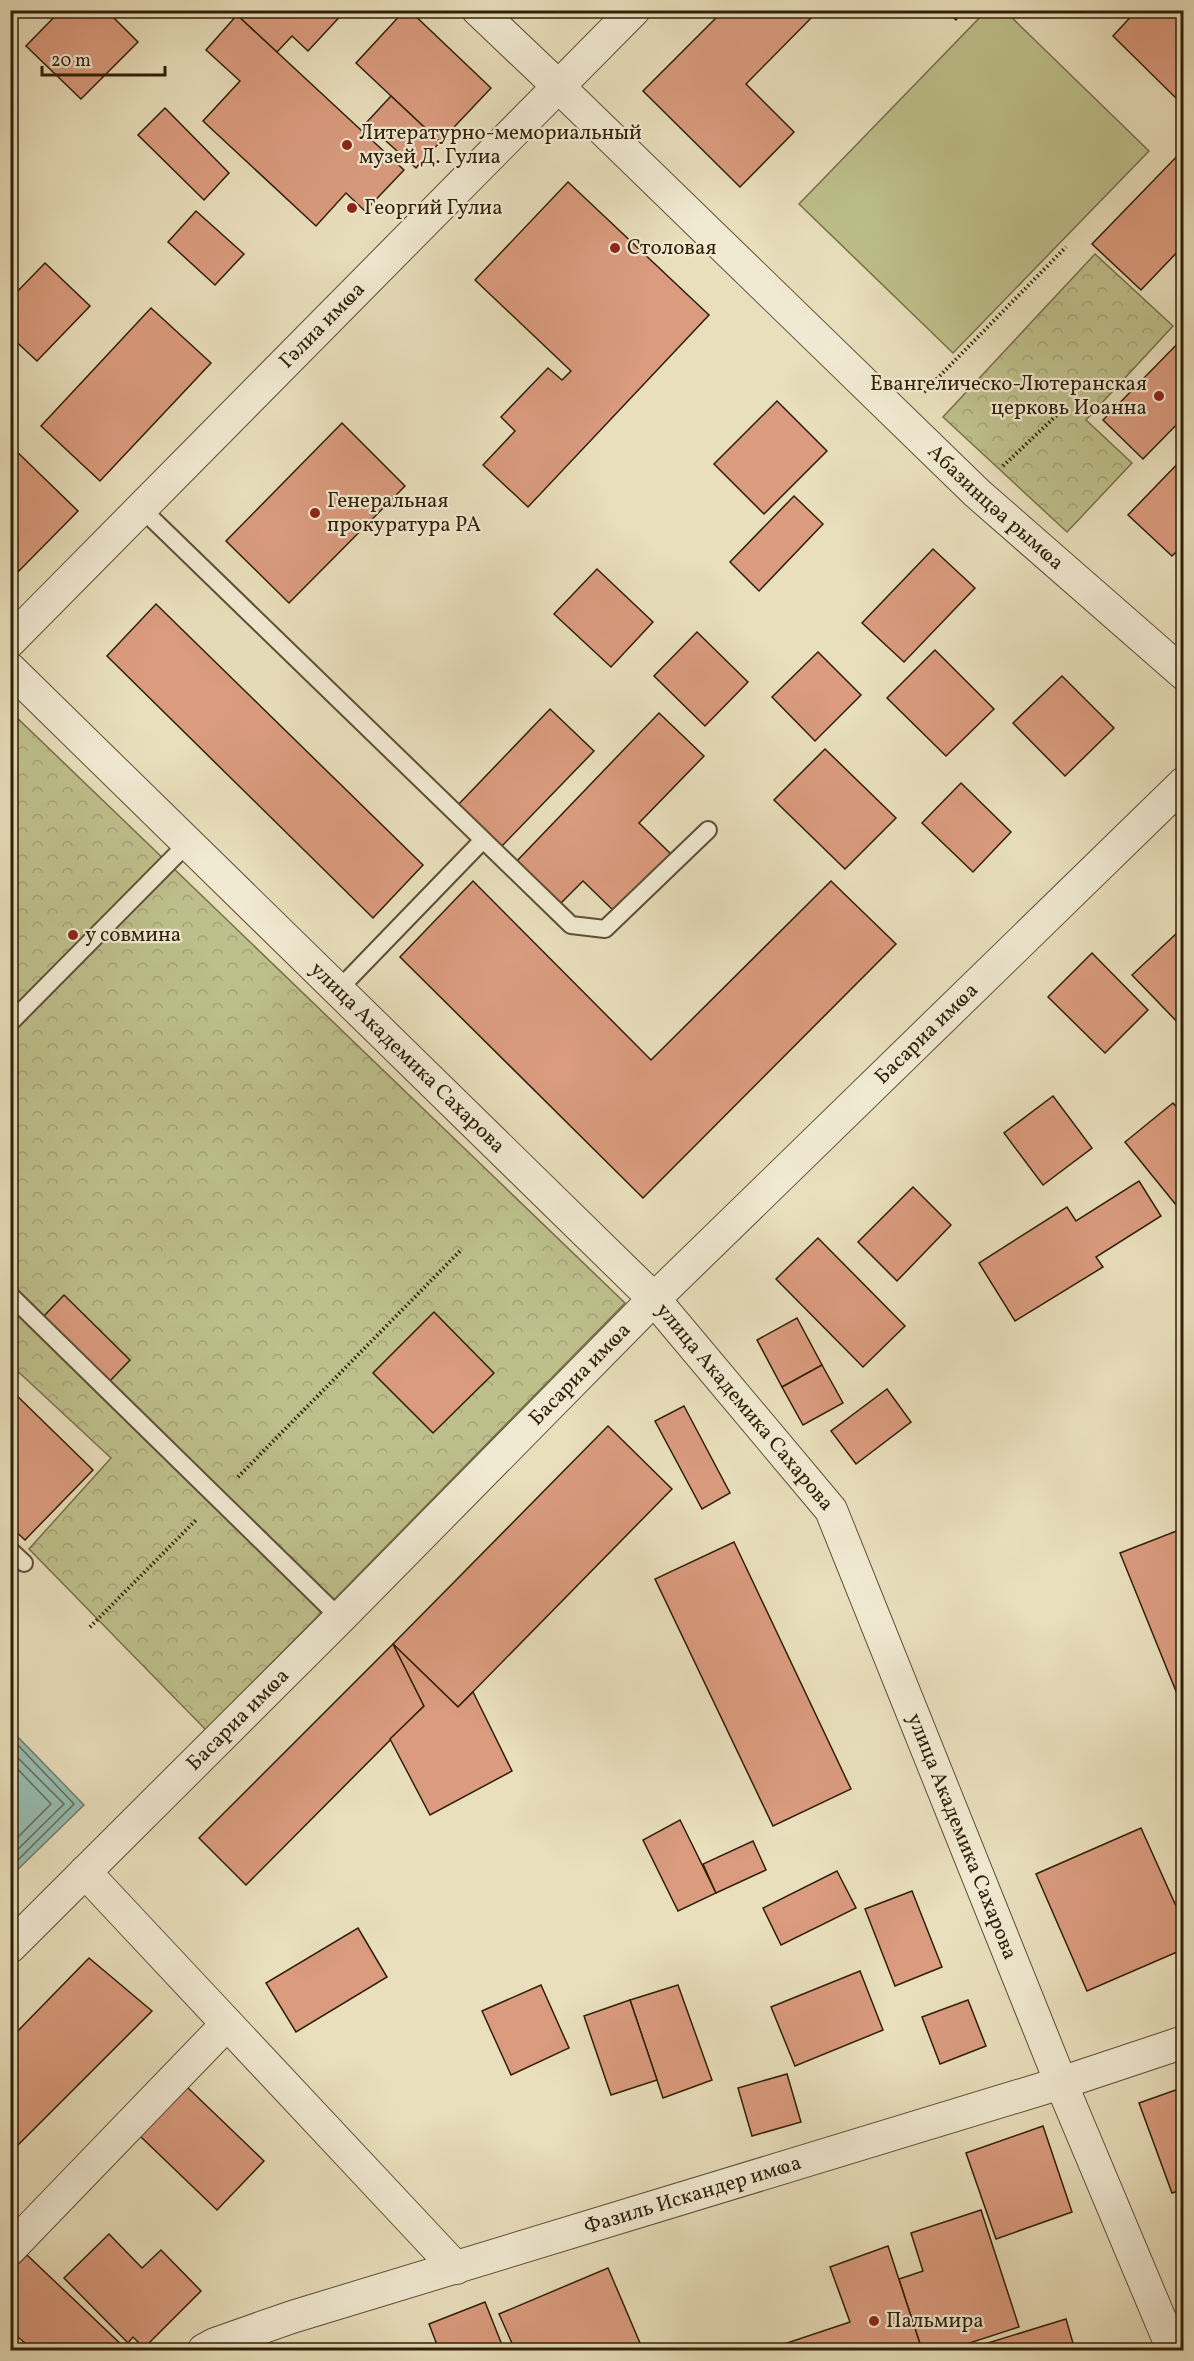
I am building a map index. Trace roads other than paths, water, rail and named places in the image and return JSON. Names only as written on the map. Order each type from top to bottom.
[{"type":"street","name":"Абазинцәа рымҩа","points":[[478,10],[977,493],[1184,675]]},
{"type":"street","name":"Гәлиа имҩа","points":[[10,641],[634,10]]},
{"type":"street","name":"улица Академика Сахарова","points":[[10,669],[654,1299],[831,1510],[1061,2083],[1173,2350]]},
{"type":"street","name":"Басариа имҩа","points":[[10,1947],[340,1618],[654,1299],[1184,783]]},
{"type":"street","points":[[85,1872],[456,2268]]},
{"type":"street","points":[[10,2248],[227,2024]]},
{"type":"street","name":"Фазиль Искандер имҩа","points":[[204,2350],[292,2317],[1061,2083],[1184,2042]]},
{"type":"lane","points":[[142,509],[571,925],[605,929],[708,830]]},
{"type":"lane","points":[[339,990],[483,840]]},
{"type":"lane","points":[[10,1023],[188,843]]},
{"type":"lane","points":[[10,1295],[340,1618]]},
{"type":"lane","points":[[10,1550],[24,1563]]},
{"type":"water","points":[[15,1734],[84,1805],[11,1876],[10,1738]]},
{"type":"place","name":"Литературно-мемориальный музей Д. Гулиа","points":[[347,145]]},
{"type":"place","name":"Георгий Гулиа","points":[[352,208]]},
{"type":"place","name":"Столовая","points":[[615,248]]},
{"type":"place","name":"Евангелическо-Лютеранская церковь Иоанна","points":[[1159,396]]},
{"type":"place","name":"Генеральная прокуратура РА","points":[[315,513]]},
{"type":"place","name":"у совмина","points":[[73,935]]},
{"type":"place","name":"Пальмира","points":[[874,2321]]}]
